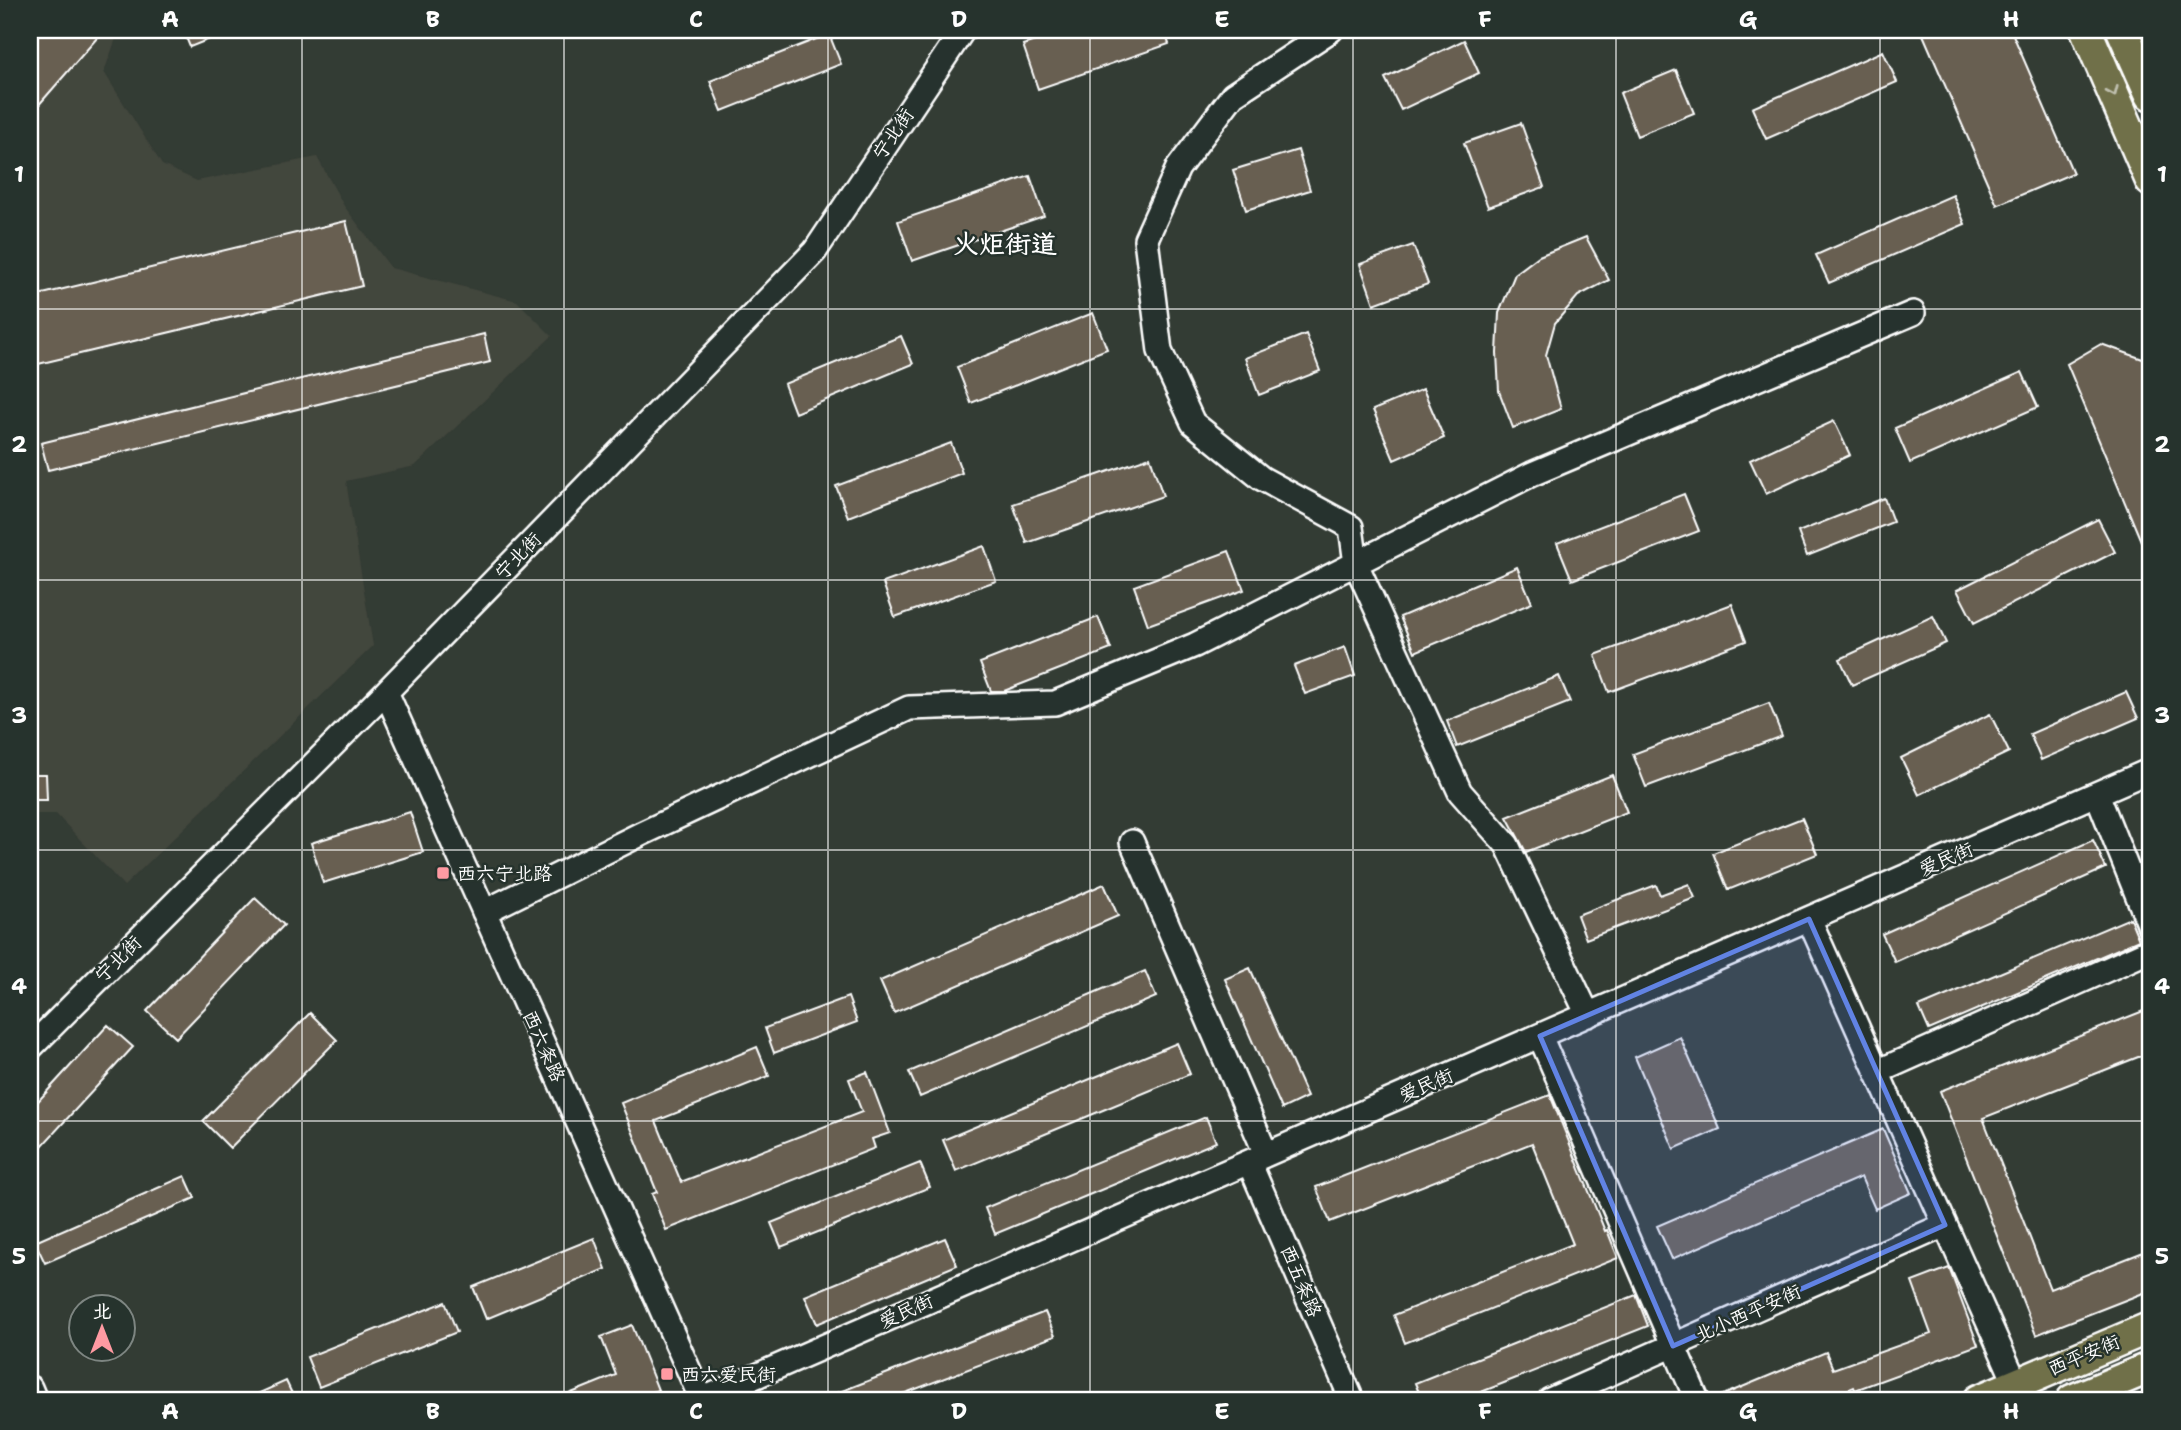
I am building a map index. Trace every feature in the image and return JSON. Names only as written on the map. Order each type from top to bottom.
[{"type":"main road","points":[[2086,30],[2151,181]]},
{"type":"main road","points":[[2122,30],[2151,95]]},
{"type":"main road","name":"西平安街","points":[[1979,1400],[2020,1392],[2151,1327]]},
{"type":"main road","name":"西平安街","points":[[2072,1400],[2151,1367]]},
{"type":"street","name":"宁北街","points":[[30,1048],[386,692],[815,251],[963,30]]},
{"type":"street","points":[[1331,30],[1233,94],[1178,168],[1146,239],[1160,351],[1194,423],[1261,478],[1351,527],[1356,564],[1460,792],[1507,845],[1588,1015]]},
{"type":"street","points":[[484,912],[641,834],[909,708],[1055,703],[1195,645],[1532,474],[1913,313]]},
{"type":"street","name":"西六条路","points":[[386,692],[702,1400]]},
{"type":"street","name":"爱民街","points":[[702,1400],[2151,770]]},
{"type":"street","points":[[2097,794],[2151,929]]},
{"type":"street","name":"西五条路","points":[[1132,842],[1352,1400]]},
{"type":"street","points":[[1809,919],[2020,1392]]},
{"type":"street","points":[[1877,1072],[2151,950]]},
{"type":"street","points":[[1540,1036],[1697,1400]]},
{"type":"street","name":"北小西平安街","points":[[1550,1400],[1945,1226]]},
{"type":"street","points":[[30,1388],[35,1400]]},
{"type":"highlighted area","points":[[1809,919],[1945,1225],[1673,1346],[1540,1036]]},
{"type":"shaded area","points":[[30,30],[119,30],[104,72],[162,165],[197,181],[317,157],[344,206],[391,268],[517,301],[552,336],[415,466],[346,481],[373,646],[124,886],[56,814],[30,814]]},
{"type":"building","points":[[40,30],[104,30],[30,115],[30,42]]},
{"type":"building","points":[[183,30],[232,30],[190,47]]},
{"type":"building","points":[[1068,30],[1164,30],[1169,44],[1038,89],[1023,45]]},
{"type":"building","points":[[1921,30],[2011,30],[2073,173],[1997,205]]},
{"type":"building","points":[[829,34],[841,64],[722,111],[710,81]]},
{"type":"building","points":[[1464,40],[1479,73],[1401,110],[1385,78]]},
{"type":"building","points":[[1883,51],[1897,82],[1766,139],[1752,108]]},
{"type":"building","points":[[1676,70],[1694,113],[1637,136],[1620,93]]},
{"type":"building","points":[[1521,123],[1544,187],[1488,207],[1464,143]]},
{"type":"building","points":[[1298,150],[1310,190],[1246,210],[1233,170]]},
{"type":"building","points":[[1030,176],[1044,216],[912,261],[898,221]]},
{"type":"building","points":[[1953,195],[1965,224],[1829,283],[1816,255]]},
{"type":"building","points":[[346,221],[362,286],[30,366],[30,297]]},
{"type":"building","points":[[1586,237],[1609,280],[1578,296],[1555,323],[1546,355],[1561,409],[1513,428],[1499,391],[1499,313],[1515,274],[1539,256]]},
{"type":"building","points":[[1413,245],[1428,284],[1374,304],[1360,264]]},
{"type":"building","points":[[1093,313],[1107,349],[971,403],[957,367]]},
{"type":"building","points":[[484,334],[490,362],[48,470],[41,443]]},
{"type":"building","points":[[1306,334],[1320,371],[1259,395],[1245,358]]},
{"type":"building","points":[[901,336],[913,364],[795,413],[784,384]]},
{"type":"building","points":[[2101,344],[2151,362],[2151,565],[2067,364]]},
{"type":"building","points":[[2022,372],[2038,407],[1910,463],[1895,428]]},
{"type":"building","points":[[1423,389],[1444,438],[1394,460],[1373,410]]},
{"type":"building","points":[[1834,421],[1850,455],[1766,494],[1750,460]]},
{"type":"building","points":[[951,443],[962,473],[848,517],[836,486]]},
{"type":"building","points":[[1150,457],[1163,496],[1027,543],[1013,504]]},
{"type":"building","points":[[1684,494],[1699,531],[1572,580],[1557,543]]},
{"type":"building","points":[[1884,498],[1893,522],[1807,556],[1798,532]]},
{"type":"building","points":[[2098,519],[2115,552],[1974,623],[1957,590]]},
{"type":"building","points":[[984,546],[996,581],[895,617],[883,583]]},
{"type":"building","points":[[1229,551],[1244,590],[1148,625],[1134,586]]},
{"type":"building","points":[[1517,567],[1532,603],[1415,652],[1400,617]]},
{"type":"building","points":[[1732,604],[1746,641],[1609,692],[1595,655]]},
{"type":"building","points":[[1933,616],[1946,643],[1852,685],[1840,659]]},
{"type":"building","points":[[1098,617],[1111,649],[1004,691],[991,691],[980,663]]},
{"type":"building","points":[[1345,647],[1355,676],[1305,694],[1294,666]]},
{"type":"building","points":[[1559,676],[1570,702],[1457,747],[1447,721]]},
{"type":"building","points":[[2126,692],[2138,718],[2041,760],[2030,734]]},
{"type":"building","points":[[1769,703],[1782,736],[1646,787],[1633,754]]},
{"type":"building","points":[[1990,714],[2009,752],[1919,795],[1901,758]]},
{"type":"building","points":[[30,774],[46,774],[47,800],[30,800]]},
{"type":"building","points":[[1612,775],[1627,812],[1526,852],[1507,817]]},
{"type":"building","points":[[410,812],[423,852],[323,883],[311,843]]},
{"type":"building","points":[[1802,818],[1817,854],[1728,890],[1713,853]]},
{"type":"building","points":[[2093,840],[2106,868],[1895,962],[1882,934]]},
{"type":"building","points":[[1104,884],[1118,916],[894,1013],[880,981]]},
{"type":"building","points":[[1689,884],[1695,898],[1586,939],[1577,915],[1656,885],[1660,895]]},
{"type":"building","points":[[255,898],[284,925],[176,1038],[147,1011]]},
{"type":"building","points":[[2130,918],[2139,940],[1929,1030],[1919,1007]]},
{"type":"building","points":[[1250,968],[1307,1097],[1282,1109],[1225,979]]},
{"type":"building","points":[[1145,971],[1156,997],[920,1097],[909,1072]]},
{"type":"building","points":[[848,997],[857,1022],[774,1053],[765,1028]]},
{"type":"building","points":[[2151,1008],[2151,1052],[1983,1118],[2050,1289],[2151,1249],[2151,1290],[2036,1335],[1940,1091]]},
{"type":"building","points":[[310,1013],[337,1040],[230,1148],[203,1121]]},
{"type":"building","points":[[108,1025],[133,1047],[30,1159],[30,1110]]},
{"type":"building","points":[[1680,1037],[1720,1129],[1674,1149],[1635,1057]]},
{"type":"building","points":[[1177,1043],[1190,1074],[956,1171],[943,1140]]},
{"type":"building","points":[[757,1047],[769,1076],[656,1121],[681,1182],[862,1112],[849,1079],[867,1072],[890,1133],[872,1139],[875,1148],[666,1230],[652,1194],[657,1192],[621,1103]]},
{"type":"building","points":[[1550,1095],[1618,1258],[1405,1343],[1394,1315],[1573,1244],[1532,1143],[1330,1222],[1316,1187]]},
{"type":"building","points":[[1206,1117],[1216,1142],[995,1234],[985,1208]]},
{"type":"building","points":[[1883,1129],[1911,1193],[1875,1209],[1861,1177],[1672,1259],[1657,1226]]},
{"type":"building","points":[[920,1163],[930,1187],[781,1247],[771,1223]]},
{"type":"building","points":[[185,1176],[195,1198],[45,1263],[35,1242]]},
{"type":"building","points":[[594,1238],[606,1269],[486,1319],[473,1287]]},
{"type":"building","points":[[945,1238],[957,1265],[817,1324],[805,1296]]},
{"type":"building","points":[[1949,1268],[1978,1345],[1855,1390],[1854,1387],[1824,1400],[1711,1400],[1826,1352],[1833,1369],[1931,1334],[1912,1282]]},
{"type":"building","points":[[1636,1295],[1648,1326],[1461,1400],[1422,1400],[1415,1383]]},
{"type":"building","points":[[445,1302],[457,1332],[319,1387],[307,1357]]},
{"type":"building","points":[[1045,1312],[1055,1336],[887,1400],[819,1400]]},
{"type":"building","points":[[632,1325],[658,1390],[632,1400],[554,1400],[616,1375],[601,1337]]},
{"type":"building","points":[[286,1381],[295,1400],[244,1400]]},
{"type":"place","name":"西六宁北路","points":[[443,873]]},
{"type":"place","name":"西六爱民街","points":[[667,1374]]},
{"type":"district","name":"火炬街道","points":[[1005,243]]}]
